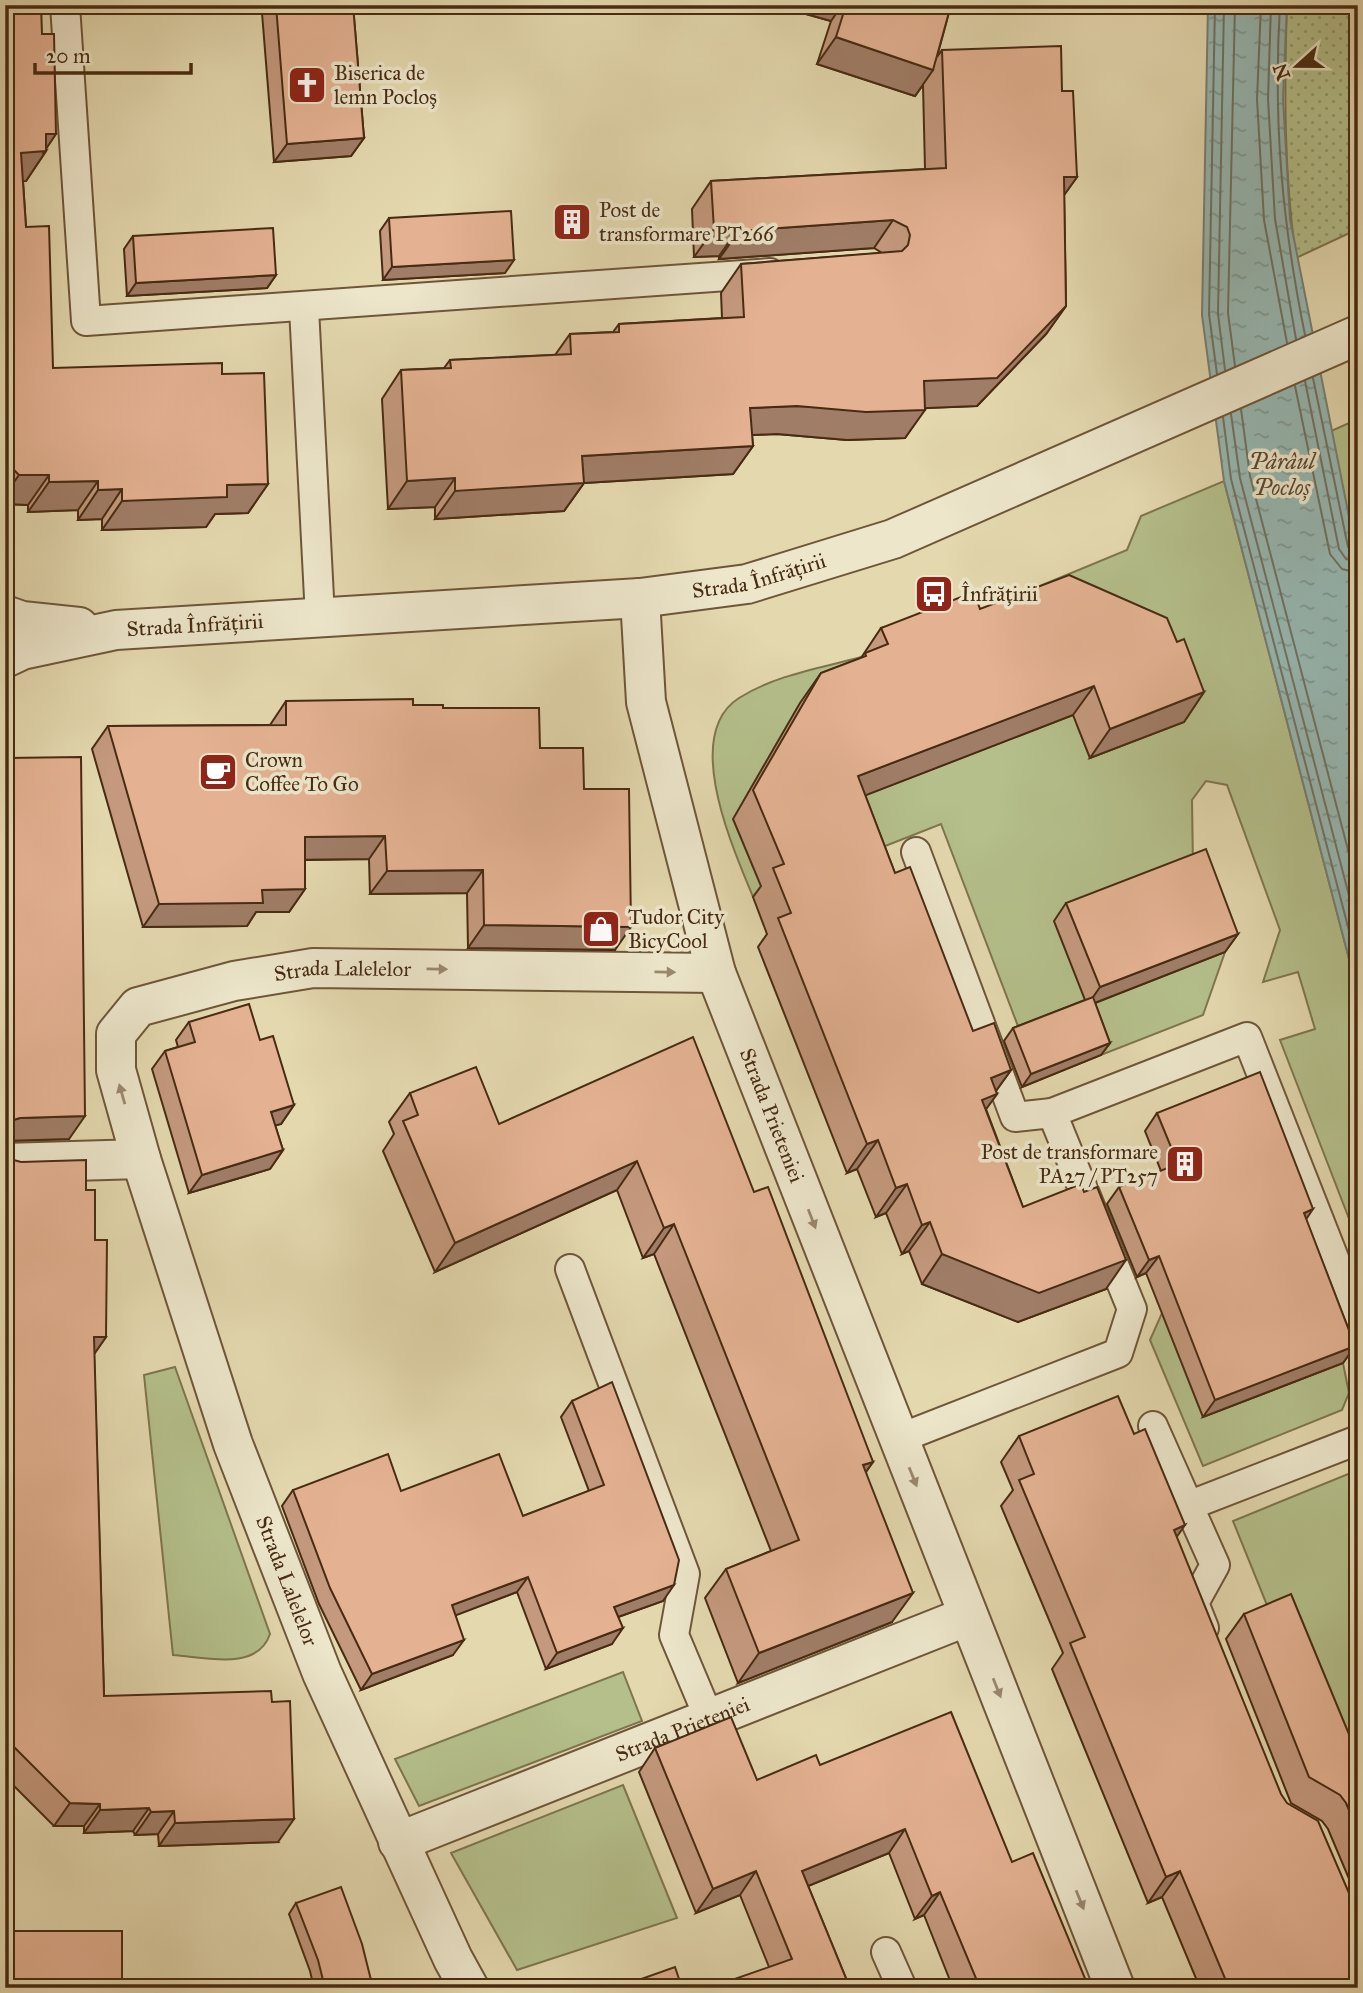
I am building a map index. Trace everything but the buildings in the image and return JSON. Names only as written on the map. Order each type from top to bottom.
[{"type":"street","name":"Strada Înfrățirii","points":[[5,658],[22,650],[116,630],[640,598],[747,584],[893,539],[1351,338]]},
{"type":"street","name":"Strada Prieteniei","points":[[640,598],[646,702],[716,973],[1115,1988]]},
{"type":"street","name":"Strada Înfrățirii","points":[[5,615],[22,621],[116,630]]},
{"type":"street","name":"Strada Lalelelor","points":[[469,1988],[398,1842],[322,1673],[233,1444],[141,1159],[116,1070],[116,1034],[138,1007],[234,981],[313,968],[716,973]]},
{"type":"street","points":[[5,1163],[141,1159]]},
{"type":"street","name":"Strada Prieteniei","points":[[398,1842],[968,1616]]},
{"type":"lane","points":[[65,5],[86,321],[304,308],[794,271]]},
{"type":"lane","points":[[304,308],[320,617]]},
{"type":"lane","points":[[916,852],[1015,1117],[1052,1113],[1247,1037],[1358,1319]]},
{"type":"lane","points":[[898,1439],[1118,1353],[1132,1309],[1052,1113]]},
{"type":"lane","points":[[570,1269],[685,1574],[674,1635],[709,1718]]},
{"type":"lane","points":[[1153,1426],[1215,1565],[1194,1603],[1214,1653]]},
{"type":"lane","points":[[1188,1506],[1358,1440]]},
{"type":"lane","points":[[886,1952],[902,1988]]},
{"type":"green space","points":[[1287,5],[1358,5],[1358,229],[1296,258],[1286,132]]},
{"type":"green space","points":[[1358,419],[1358,562],[1331,431]]},
{"type":"green space","points":[[1224,481],[1358,993],[1358,1242],[1280,1040],[1315,1029],[1298,972],[1263,982],[1280,930],[1227,785],[1206,781],[1192,800],[1193,867],[1225,952],[1203,1015],[1101,1055],[1084,1010],[1021,1034],[941,824],[847,861],[837,790],[1076,702],[1077,725],[1090,758],[1183,722],[953,622],[1127,550],[1141,516]]},
{"type":"green space","points":[[861,657],[867,674],[763,893],[753,897],[717,794],[713,765],[714,738],[722,715],[739,698],[768,683]]},
{"type":"green space","points":[[1162,1313],[1203,1417],[1343,1363],[1349,1393],[1342,1410],[1203,1466],[1150,1340]]},
{"type":"green space","points":[[175,1367],[270,1634],[254,1654],[242,1658],[229,1660],[173,1655],[144,1375]]},
{"type":"green space","points":[[1358,1470],[1358,1802],[1273,1620],[1233,1521]]},
{"type":"green space","points":[[623,1672],[642,1721],[419,1806],[395,1759]]},
{"type":"green space","points":[[623,1785],[677,1918],[517,1970],[451,1853]]},
{"type":"water","name":"Pârâul Pocloș","points":[[1208,5],[1287,5],[1283,99],[1290,219],[1358,562],[1358,993],[1224,481],[1202,315]]},
{"type":"place","name":"Biserica de lemn Pocloș","points":[[307,85]]},
{"type":"place","name":"Post de transformare PT266","points":[[572,222]]},
{"type":"place","name":"Înfrățirii","points":[[934,594]]},
{"type":"place","name":"Crown Coffee To Go","points":[[218,772]]},
{"type":"place","name":"Tudor City BicyCool","points":[[601,929]]},
{"type":"place","name":"Post de transformare PA27 / PT257","points":[[1185,1164]]}]
